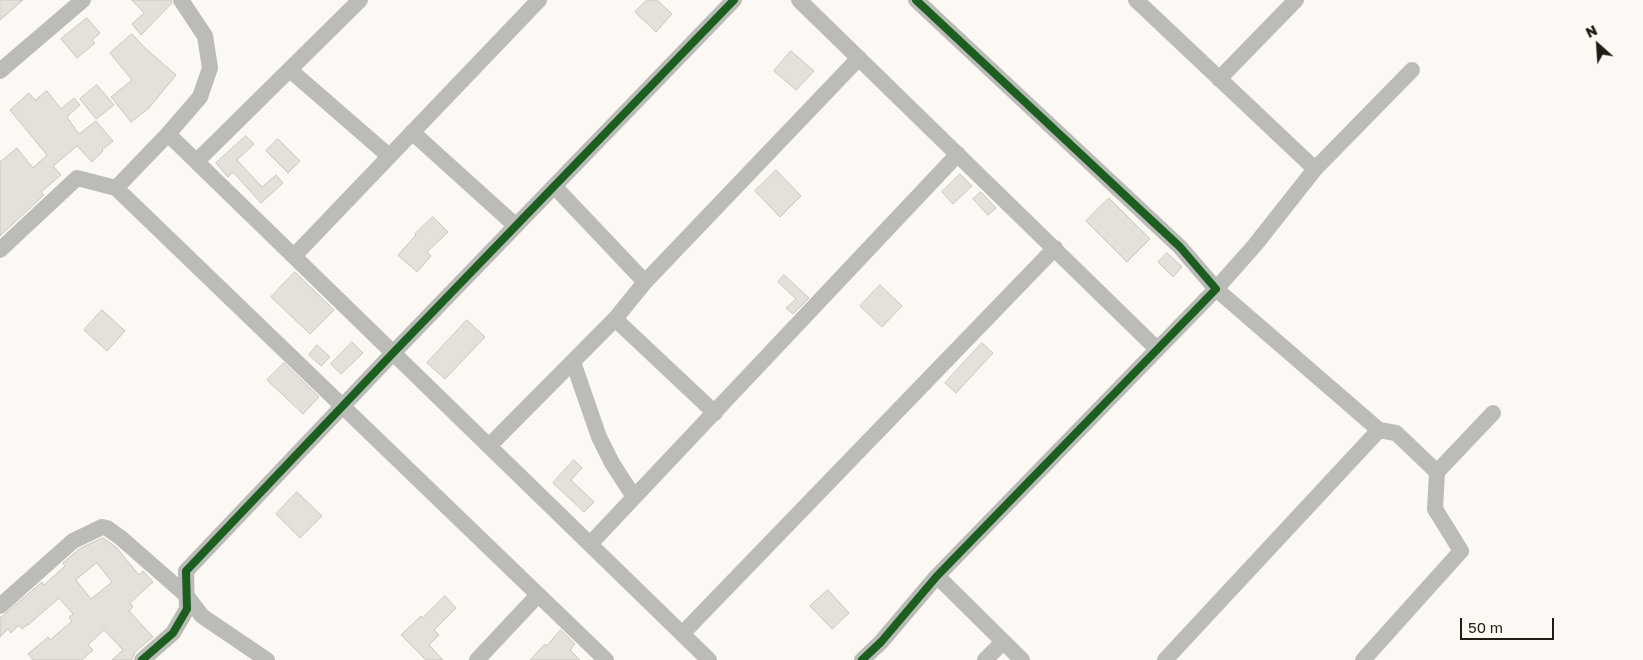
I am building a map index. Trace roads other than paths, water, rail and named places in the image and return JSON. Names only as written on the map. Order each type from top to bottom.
[{"type":"street","points":[[0,71],[83,0]]},
{"type":"street","points":[[116,188],[168,134],[200,97],[210,68],[205,36],[181,0]]},
{"type":"street","points":[[196,161],[360,0]]},
{"type":"street","points":[[294,256],[538,0]]},
{"type":"street","points":[[142,660],[173,633],[187,608],[186,571],[393,353],[734,0]]},
{"type":"street","points":[[799,0],[1157,349]]},
{"type":"street","points":[[916,0],[1180,247],[1216,289],[1379,430],[1396,433],[1437,472]]},
{"type":"street","points":[[1136,0],[1315,169]]},
{"type":"street","points":[[1219,78],[1296,0]]},
{"type":"street","points":[[489,446],[615,319],[645,282],[859,58]]},
{"type":"street","points":[[290,70],[389,156]]},
{"type":"street","points":[[862,660],[881,642],[937,576],[1216,289],[1255,245],[1315,169],[1412,70]]},
{"type":"street","points":[[412,132],[516,226]]},
{"type":"street","points":[[168,134],[709,660]]},
{"type":"street","points":[[590,544],[958,154]]},
{"type":"street","points":[[0,250],[77,178],[116,188],[606,660]]},
{"type":"street","points":[[554,186],[645,282]]},
{"type":"street","points":[[682,634],[1055,248]]},
{"type":"street","points":[[615,319],[715,413]]},
{"type":"street","points":[[573,362],[599,437],[612,463],[634,497]]},
{"type":"street","points":[[1363,660],[1461,551],[1436,509],[1437,472],[1493,413]]},
{"type":"street","points":[[1165,660],[1379,430]]},
{"type":"street","points":[[0,606],[73,541],[102,527],[107,528],[186,594],[202,616],[268,660]]},
{"type":"street","points":[[937,576],[1022,660]]},
{"type":"street","points":[[477,660],[538,595]]},
{"type":"street","points":[[985,660],[1003,642]]}]
